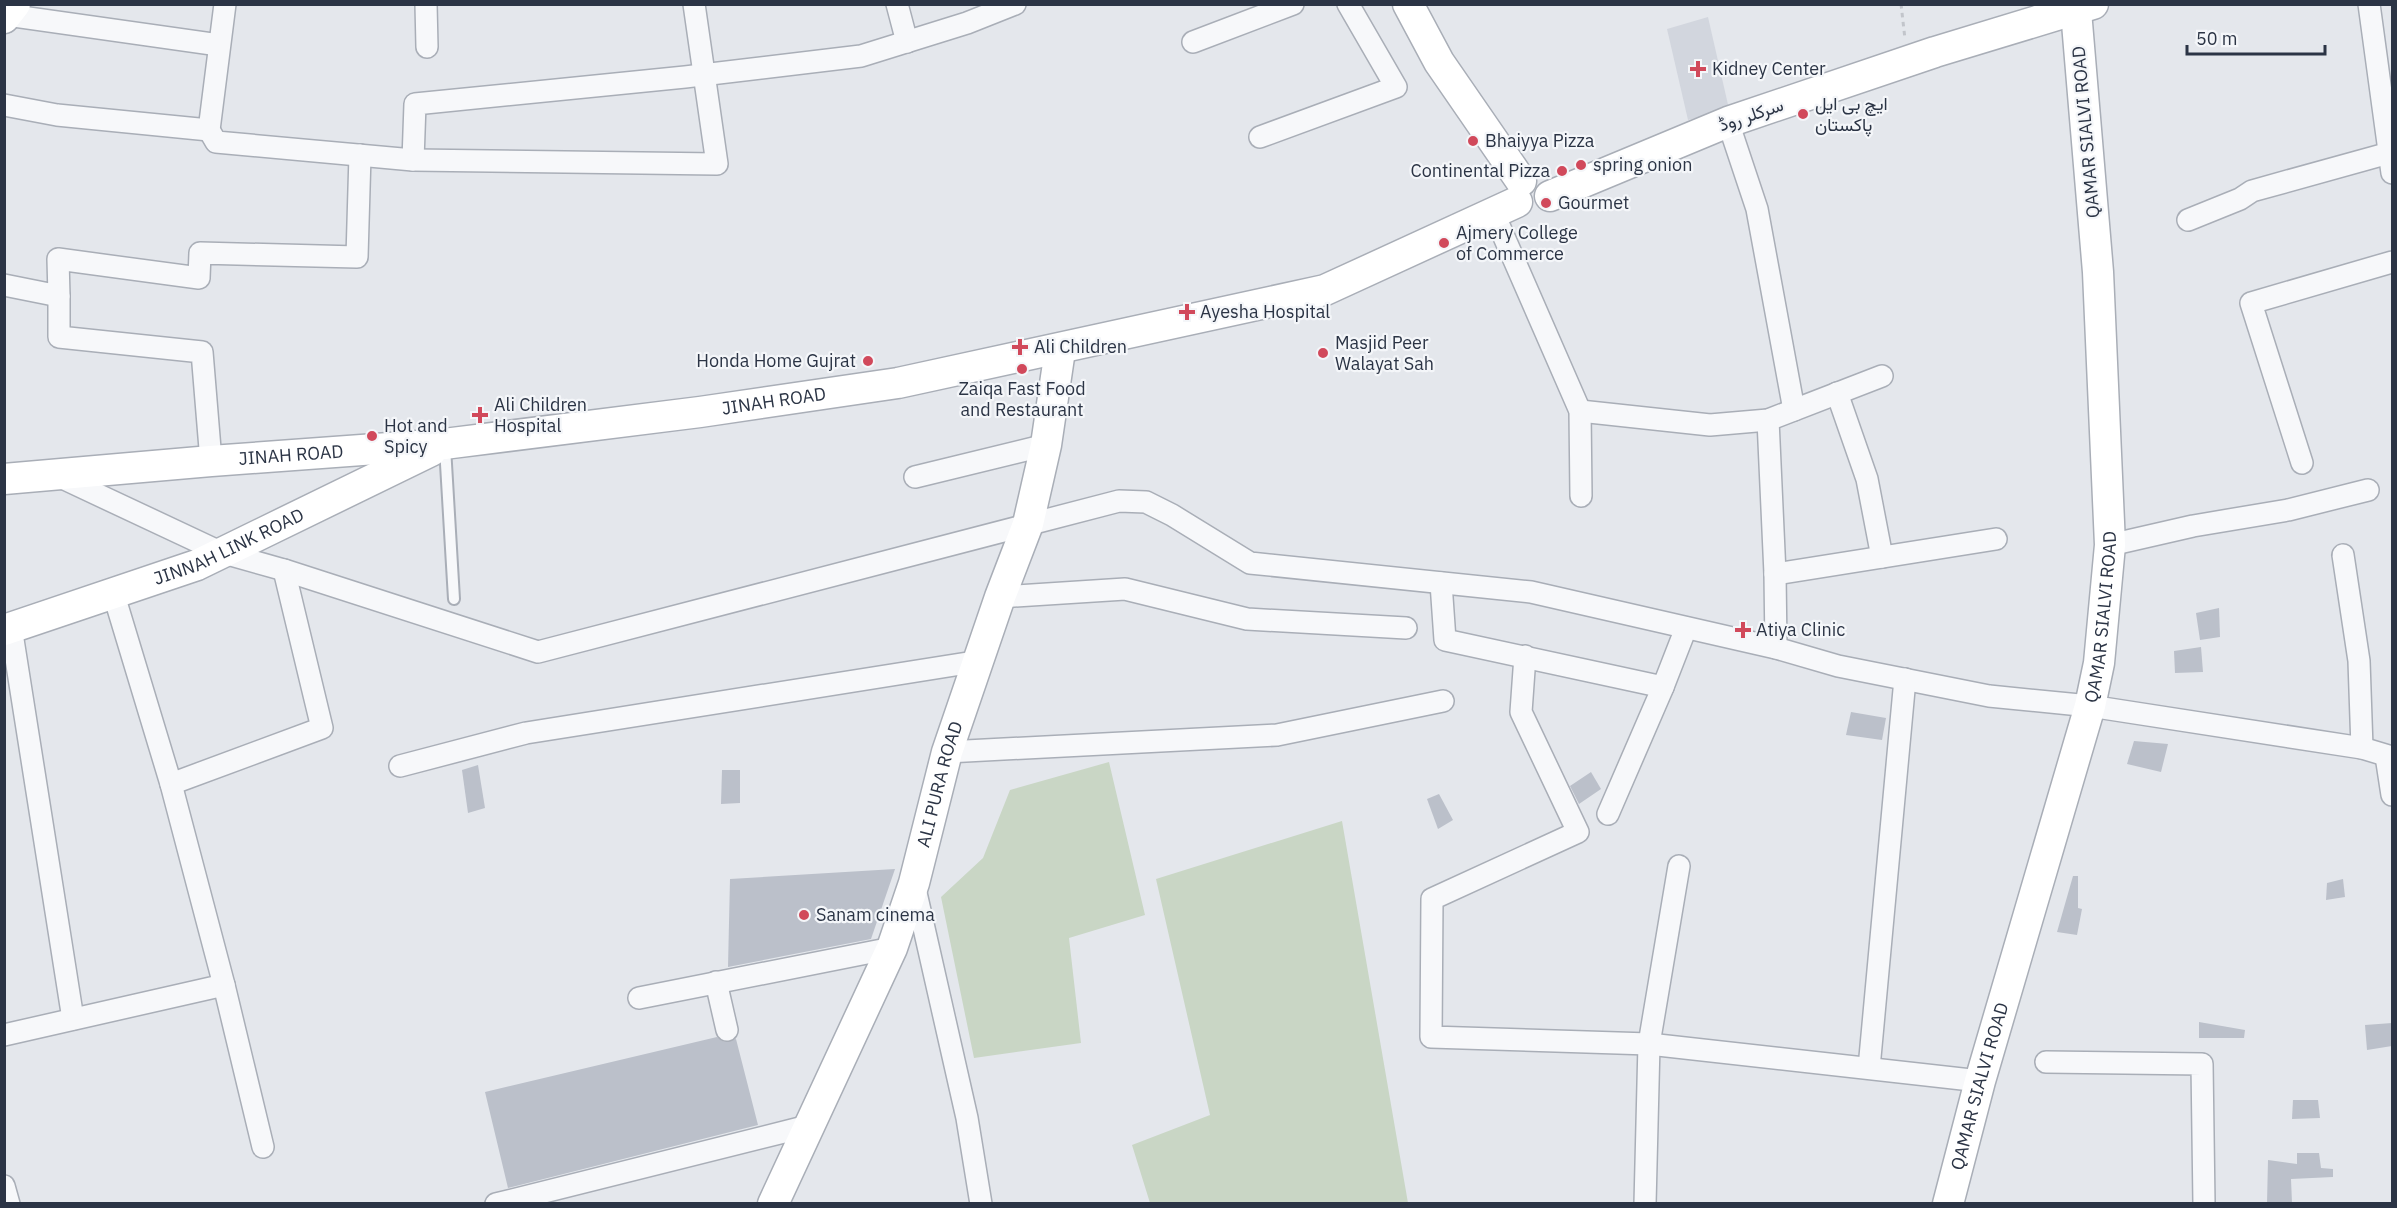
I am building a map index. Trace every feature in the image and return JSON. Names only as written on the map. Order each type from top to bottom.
[{"type":"street","points":[[225,4],[209,130],[216,142],[413,160],[717,164],[694,4]]},
{"type":"street","points":[[426,4],[427,47]]},
{"type":"street","points":[[897,4],[907,42]]},
{"type":"street","points":[[413,160],[416,104],[703,75],[861,56],[967,23],[1015,4]]},
{"type":"street","points":[[1193,42],[1293,4]]},
{"type":"street","points":[[1260,137],[1396,87],[1348,4]]},
{"type":"street","points":[[1408,4],[1511,199],[1580,411],[1581,496]]},
{"type":"street","points":[[2188,220],[2240,199],[2252,191],[2391,163],[2369,4]]},
{"type":"street","name":"سرکلر روڈ","points":[[1511,199],[1532,177],[1540,178],[1545,182],[1550,196],[1728,122],[1907,62],[2085,8]]},
{"type":"street","name":"QAMAR SIALVI ROAD","points":[[1948,1203],[1980,1081],[2090,706],[2099,663],[2110,545],[2085,8]]},
{"type":"street","points":[[9,12],[219,45]]},
{"type":"street","points":[[4,105],[57,115],[209,130]]},
{"type":"street","points":[[1728,122],[1757,209],[1794,410]]},
{"type":"street","points":[[211,460],[202,352],[59,337],[58,259],[199,278],[200,253],[357,257],[360,156]]},
{"type":"street","name":"JINAH ROAD","points":[[4,479],[211,460],[444,444],[700,412],[886,385],[1060,350],[1325,290],[1511,199]]},
{"type":"street","points":[[2302,463],[2251,303],[2392,261]]},
{"type":"street","points":[[4,285],[59,296]]},
{"type":"street","name":"ALI PURA ROAD","points":[[773,1203],[892,948],[914,883],[947,752],[1000,597],[1028,524],[1046,445],[1060,350]]},
{"type":"street","points":[[1580,411],[1710,425],[1768,420],[1882,376]]},
{"type":"street","points":[[1837,393],[1867,479],[1882,557]]},
{"type":"street","points":[[1768,420],[1776,648]]},
{"type":"street","name":"JINNAH LINK ROAD","points":[[8,628],[197,565],[444,444]]},
{"type":"street","points":[[915,477],[1046,445]]},
{"type":"street","points":[[54,475],[220,552],[284,570],[538,652],[1119,501],[1146,502],[1172,515],[1250,563],[1531,592],[1776,648],[1838,666],[1989,696],[2090,706],[2362,748],[2389,756],[2392,795]]},
{"type":"street","points":[[2110,545],[2193,526],[2288,510],[2368,490]]},
{"type":"street","points":[[1775,574],[1996,539]]},
{"type":"street","points":[[2343,555],[2359,661],[2362,748]]},
{"type":"street","points":[[171,784],[322,728],[284,570]]},
{"type":"street","points":[[1441,583],[1446,640],[1663,687]]},
{"type":"street","points":[[1000,597],[1125,589],[1247,619],[1406,628]]},
{"type":"street","points":[[113,592],[171,784],[224,985],[263,1147]]},
{"type":"street","points":[[8,628],[74,1019]]},
{"type":"street","points":[[1608,814],[1686,628]]},
{"type":"street","points":[[1525,656],[1521,712],[1578,832],[1432,899],[1431,1037],[1649,1044],[1980,1081]]},
{"type":"street","points":[[400,766],[526,734],[980,661]]},
{"type":"street","points":[[1869,1068],[1905,679]]},
{"type":"street","points":[[947,752],[1277,735],[1443,701]]},
{"type":"street","points":[[1645,1203],[1649,1044],[1679,866]]},
{"type":"street","points":[[914,883],[967,1118],[981,1203]]},
{"type":"street","points":[[639,998],[892,948]]},
{"type":"street","points":[[716,982],[727,1030]]},
{"type":"street","points":[[4,1035],[224,985]]},
{"type":"street","points":[[2046,1062],[2202,1064],[2204,1203]]},
{"type":"street","points":[[496,1203],[808,1126]]},
{"type":"lane","points":[[444,444],[454,599]]},
{"type":"path","points":[[1901,4],[1907,62]]},
{"type":"shaded area","name":"Kidney Center","points":[[1708,17],[1729,109],[1688,120],[1667,29]]},
{"type":"green space","points":[[1109,762],[1145,915],[1069,938],[1081,1043],[974,1058],[941,897],[983,858],[1010,790]]},
{"type":"green space","points":[[1342,821],[1408,1203],[1150,1203],[1132,1145],[1210,1115],[1156,879]]},
{"type":"building","points":[[2219,608],[2220,637],[2200,640],[2196,613]]},
{"type":"building","points":[[2201,647],[2203,672],[2175,673],[2174,651]]},
{"type":"building","points":[[1851,712],[1886,718],[1882,740],[1846,735]]},
{"type":"building","points":[[2134,741],[2168,744],[2161,772],[2127,764]]},
{"type":"building","points":[[478,765],[485,808],[468,813],[462,770]]},
{"type":"building","points":[[722,770],[740,770],[740,803],[721,804]]},
{"type":"building","points":[[1591,772],[1601,789],[1579,804],[1570,786]]},
{"type":"building","points":[[1439,794],[1453,820],[1438,829],[1427,799]]},
{"type":"building","name":"Sanam cinema","points":[[895,869],[871,939],[728,967],[730,879]]},
{"type":"building","points":[[2073,876],[2078,876],[2078,908],[2082,909],[2077,935],[2057,932]]},
{"type":"building","points":[[2343,879],[2345,897],[2326,900],[2327,883]]},
{"type":"building","points":[[2199,1022],[2245,1030],[2244,1038],[2199,1038]]},
{"type":"building","points":[[2392,1023],[2392,1046],[2367,1050],[2365,1025]]},
{"type":"building","points":[[717,1037],[724,1042],[736,1039],[758,1125],[508,1188],[485,1092]]},
{"type":"building","points":[[2293,1100],[2318,1100],[2320,1118],[2292,1119]]},
{"type":"building","points":[[2297,1153],[2319,1153],[2321,1168],[2333,1169],[2333,1177],[2291,1179],[2292,1203],[2267,1203],[2268,1160],[2297,1164]]},
{"type":"place","name":"Kidney Center","points":[[1698,69]]},
{"type":"place","name":"ایچ بی ایل پاکستان","points":[[1803,114]]},
{"type":"place","name":"Bhaiyya Pizza","points":[[1473,141]]},
{"type":"place","name":"spring onion","points":[[1581,165]]},
{"type":"place","name":"Continental Pizza","points":[[1562,171]]},
{"type":"place","name":"Gourmet","points":[[1546,203]]},
{"type":"place","name":"Ajmery College of Commerce","points":[[1444,243]]},
{"type":"place","name":"Ayesha Hospital","points":[[1187,312]]},
{"type":"place","name":"Ali Children","points":[[1020,347]]},
{"type":"place","name":"Masjid Peer Walayat Sah","points":[[1323,353]]},
{"type":"place","name":"Honda Home Gujrat","points":[[868,361]]},
{"type":"place","name":"Zaiqa Fast Food and Restaurant","points":[[1022,369]]},
{"type":"place","name":"Ali Children Hospital","points":[[480,415]]},
{"type":"place","name":"Hot and Spicy","points":[[372,436]]},
{"type":"place","name":"Atiya Clinic","points":[[1743,630]]},
{"type":"place","name":"Sanam cinema","points":[[804,915]]}]
